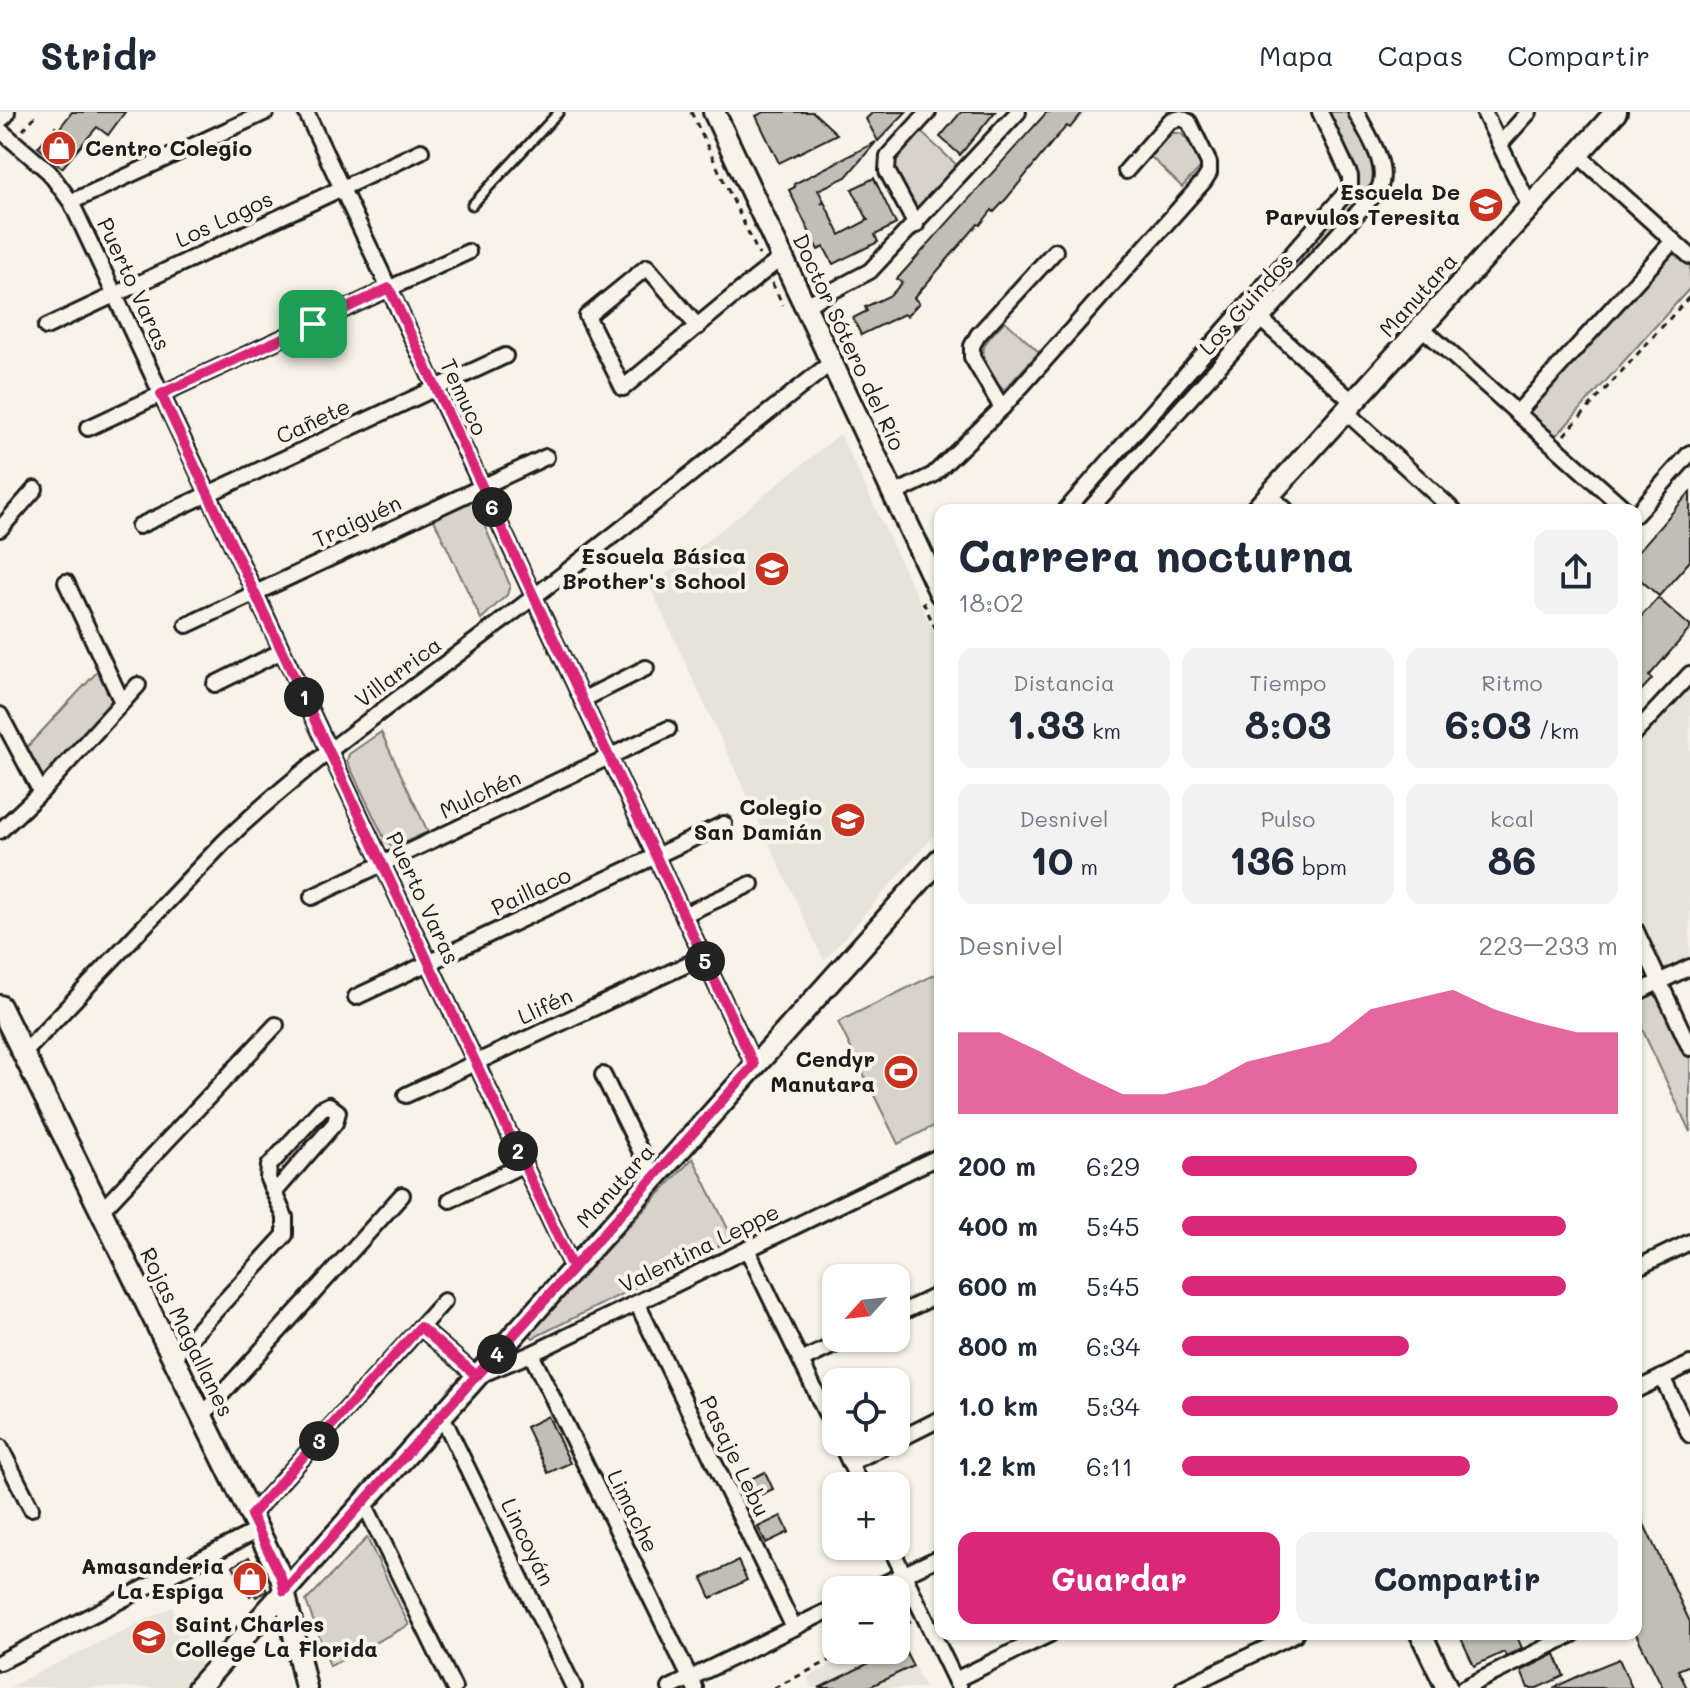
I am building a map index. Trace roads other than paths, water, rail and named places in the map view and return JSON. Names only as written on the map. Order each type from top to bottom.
[{"type":"main road","name":"Doctor Sótero del Río","points":[[714,112],[934,580]]},
{"type":"main road","name":"Manutara","points":[[1262,502],[1616,112]]},
{"type":"main road","name":"Manutara","points":[[198,1688],[934,866]]},
{"type":"main road","name":"Rojas Magallanes","points":[[0,1006],[281,1577],[306,1688]]},
{"type":"main road","points":[[1424,1640],[1447,1688]]},
{"type":"street","points":[[71,202],[266,112]]},
{"type":"street","name":"Temuco","points":[[306,112],[754,1065]]},
{"type":"street","points":[[916,225],[887,171],[886,163],[888,156],[928,112]]},
{"type":"street","points":[[806,305],[870,271],[1018,112]]},
{"type":"street","name":"Los Guindos","points":[[1071,504],[1350,188],[1350,176],[1320,112]]},
{"type":"street","name":"Los Guindos","points":[[1094,504],[1381,184],[1382,166],[1356,112]]},
{"type":"street","points":[[1484,112],[1530,207]]},
{"type":"street","points":[[1500,144],[1529,112]]},
{"type":"street","points":[[894,494],[933,475],[1002,408],[1204,181],[1210,168],[1189,122],[1181,118],[1170,121],[1126,171]]},
{"type":"street","name":"Puerto Varas","points":[[0,130],[49,172],[71,202],[573,1269]]},
{"type":"street","name":"Los Lagos","points":[[46,327],[421,151]]},
{"type":"street","points":[[1577,154],[1690,256]]},
{"type":"street","points":[[1517,413],[1673,241]]},
{"type":"street","points":[[1002,408],[972,357],[972,346],[978,335],[1055,251]]},
{"type":"street","points":[[88,428],[468,252]]},
{"type":"street","points":[[698,327],[647,267],[587,316],[623,388],[698,327],[783,257]]},
{"type":"street","points":[[1246,306],[1447,504]]},
{"type":"street","points":[[1421,327],[1619,504]]},
{"type":"street","name":"Cañete","points":[[139,526],[505,356]]},
{"type":"street","name":"Villarrica","points":[[23,1054],[223,843],[330,752],[534,597],[832,362]]},
{"type":"street","points":[[1642,507],[1690,453]]},
{"type":"street","name":"Traiguén","points":[[187,625],[546,457]]},
{"type":"street","points":[[0,529],[35,489]]},
{"type":"street","points":[[66,582],[122,702]]},
{"type":"street","points":[[215,684],[282,651]]},
{"type":"street","points":[[582,700],[646,668]]},
{"type":"street","points":[[1642,726],[1690,674]]},
{"type":"street","points":[[0,831],[41,792],[138,685]]},
{"type":"street","points":[[0,715],[41,792]]},
{"type":"street","name":"Mulchén","points":[[312,897],[668,729]]},
{"type":"street","name":"Paillaco","points":[[356,997],[724,824]]},
{"type":"street","points":[[683,915],[751,884]]},
{"type":"street","points":[[1642,944],[1690,1048]]},
{"type":"street","name":"Llifén","points":[[406,1095],[703,957]]},
{"type":"street","points":[[1642,990],[1690,967]]},
{"type":"street","points":[[101,1211],[276,1025]]},
{"type":"street","points":[[603,1075],[654,1179]]},
{"type":"street","points":[[173,1357],[285,1235],[286,1223],[268,1179],[269,1166],[321,1109],[333,1106],[338,1112],[335,1123],[274,1193]]},
{"type":"street","name":"Valentina Leppe","points":[[477,1376],[531,1354],[934,1159]]},
{"type":"street","points":[[450,1200],[524,1164]]},
{"type":"street","points":[[202,1416],[402,1195]]},
{"type":"street","points":[[1642,1265],[1690,1242]]},
{"type":"street","points":[[747,1249],[822,1405]]},
{"type":"street","points":[[910,1308],[934,1297]]},
{"type":"street","points":[[0,1662],[254,1522],[444,1301]]},
{"type":"street","name":"Pasaje Lebu","points":[[637,1303],[794,1628]]},
{"type":"street","points":[[420,1327],[477,1376]]},
{"type":"street","points":[[801,1361],[822,1351]]},
{"type":"street","name":"Limache","points":[[531,1354],[692,1683]]},
{"type":"street","points":[[1642,1387],[1690,1364]]},
{"type":"street","points":[[1662,1377],[1690,1435]]},
{"type":"street","name":"Lincoyán","points":[[442,1416],[574,1688]]},
{"type":"street","points":[[910,1434],[934,1422]]},
{"type":"street","points":[[0,1447],[31,1508]]},
{"type":"street","points":[[847,1456],[854,1472]]},
{"type":"street","points":[[850,1463],[864,1456]]},
{"type":"street","points":[[364,1503],[454,1688]]},
{"type":"street","points":[[897,1560],[934,1636]]},
{"type":"street","points":[[900,1576],[934,1560]]},
{"type":"street","points":[[670,1688],[692,1683],[822,1614]]},
{"type":"street","points":[[936,1640],[957,1684],[1039,1640]]},
{"type":"street","points":[[1183,1688],[1283,1640]]},
{"type":"street","points":[[1464,1688],[1561,1640]]},
{"type":"lane","points":[[472,205],[559,112]]},
{"type":"place","name":"Centro Colegio","points":[[59,148]]},
{"type":"place","name":"Escuela De Parvulos Teresita","points":[[1486,205]]},
{"type":"place","name":"Escuela Básica Brother's School","points":[[772,569]]},
{"type":"place","name":"Colegio San Damián","points":[[848,820]]},
{"type":"place","name":"Cendyr Manutara","points":[[901,1072]]},
{"type":"place","name":"Amasanderia La Espiga","points":[[250,1579]]},
{"type":"place","name":"Saint Charles College La Florida","points":[[149,1637]]}]
